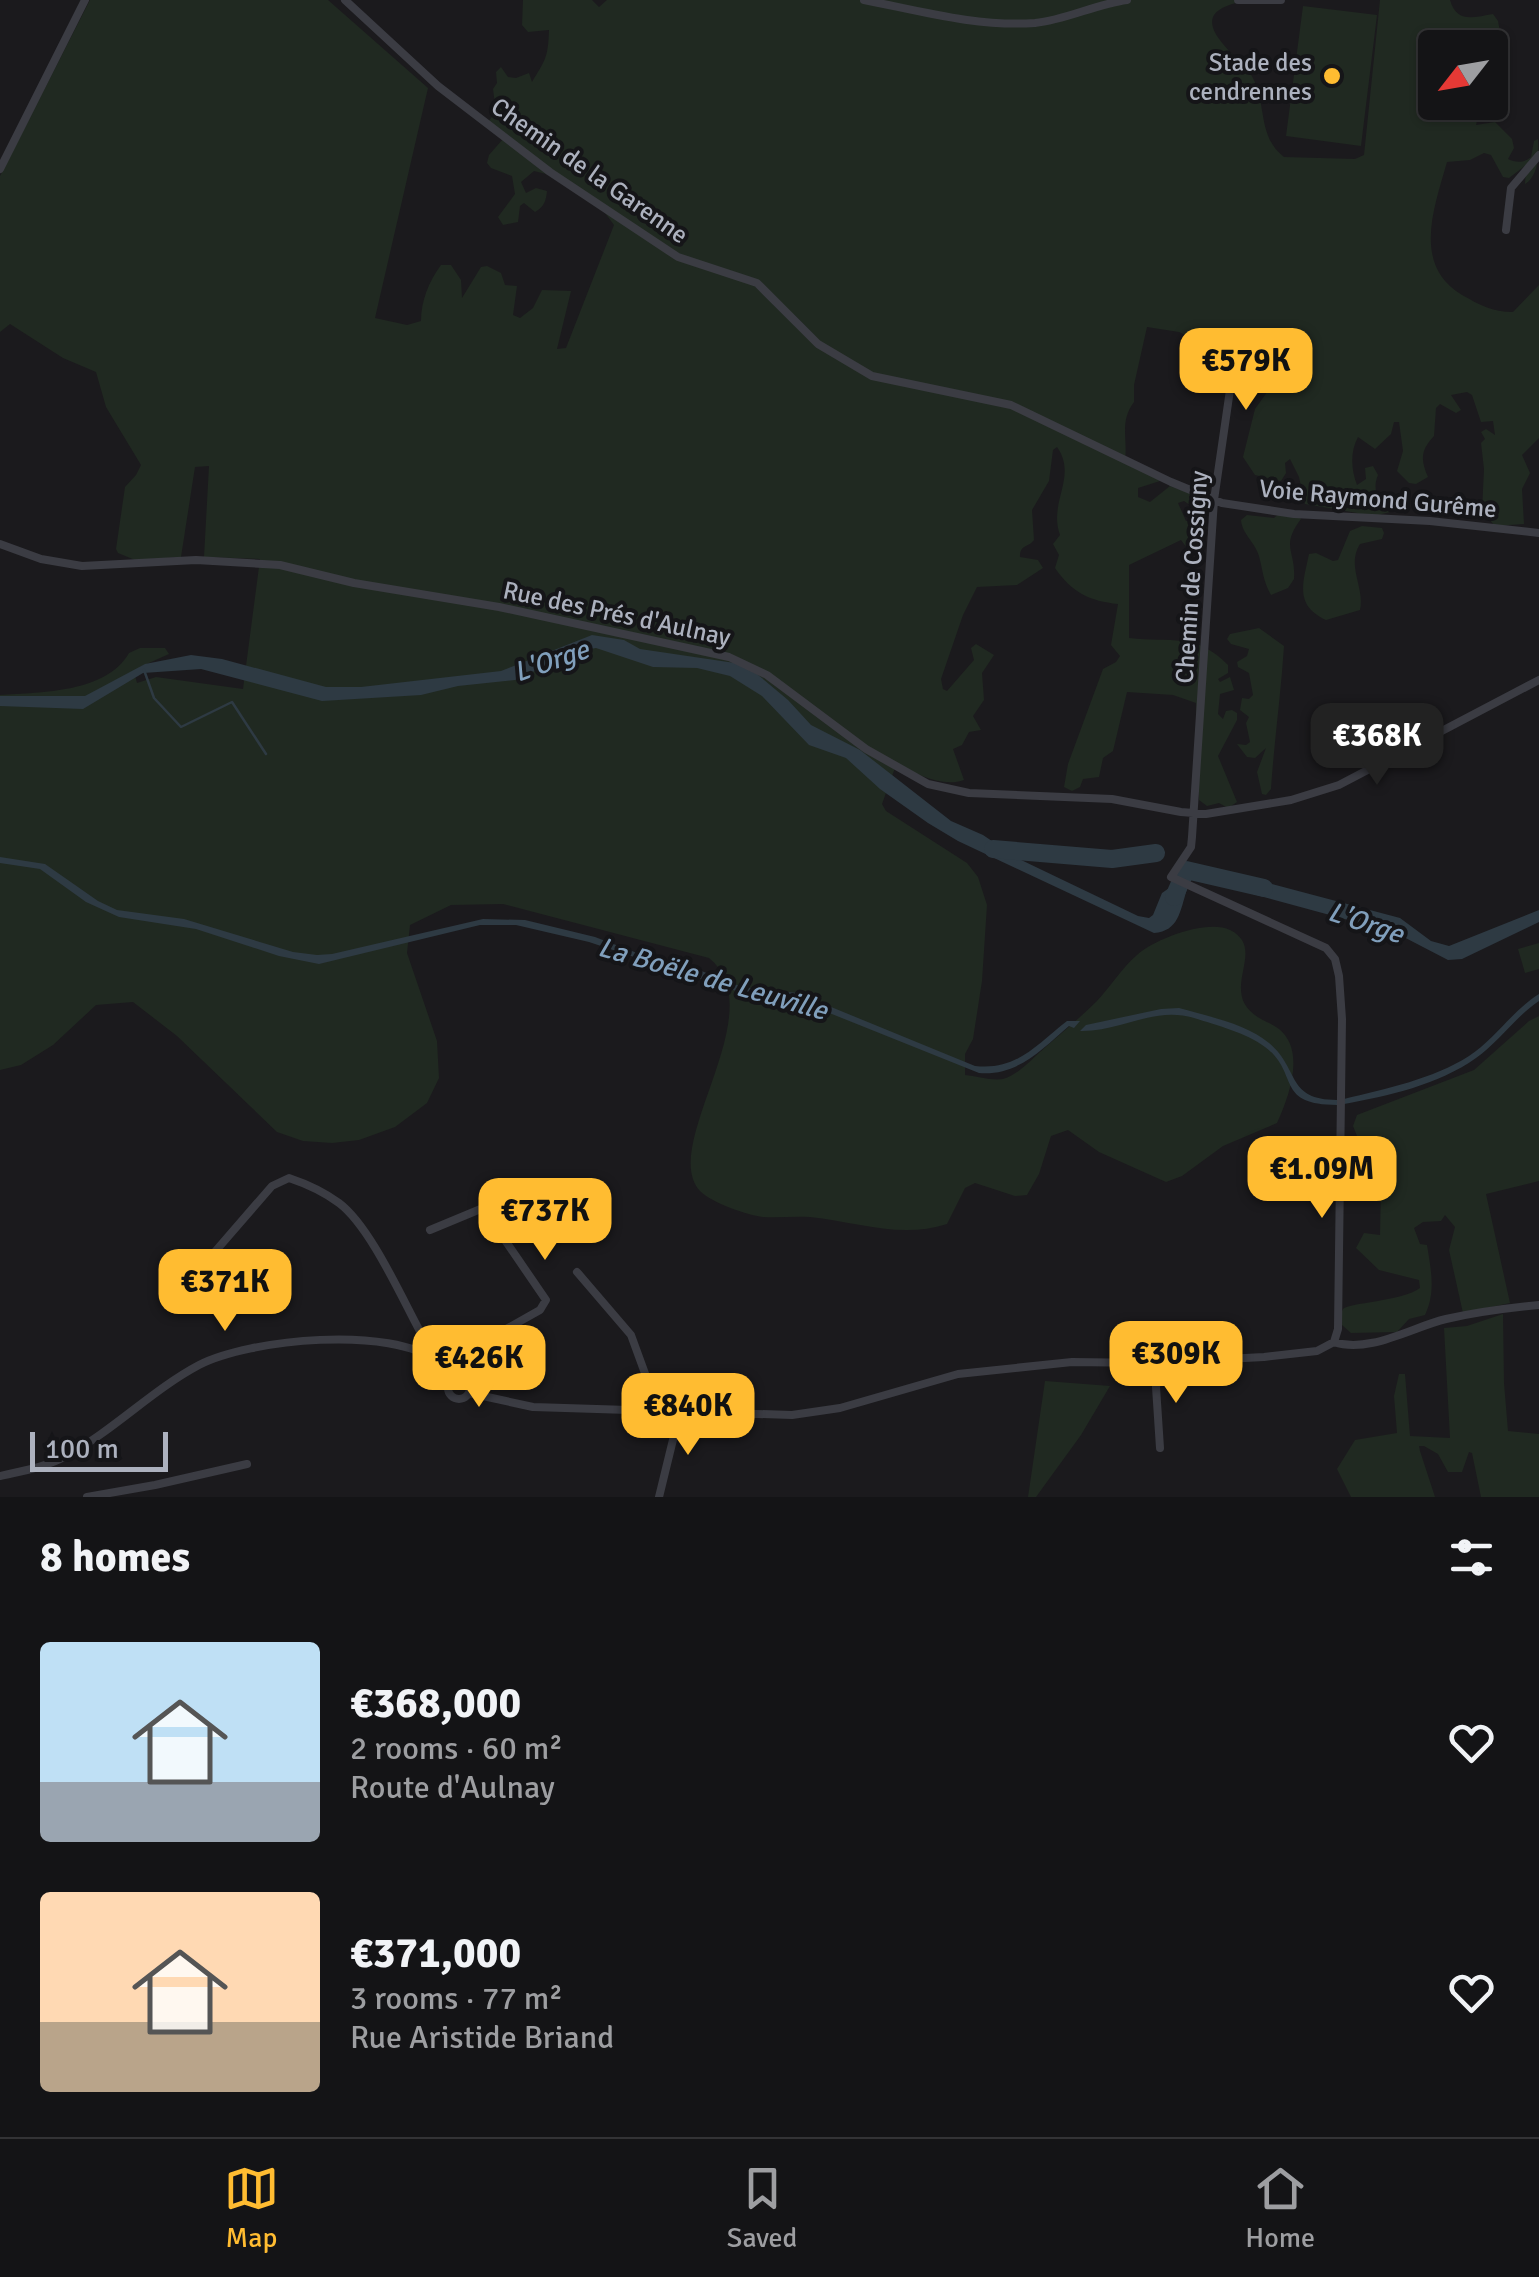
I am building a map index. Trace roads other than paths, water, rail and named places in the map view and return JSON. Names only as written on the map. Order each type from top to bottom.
[{"type":"street","points":[[0,169],[85,0]]},
{"type":"street","name":"Chemin de la Garenne","points":[[344,0],[438,86],[550,172],[678,257],[757,283],[818,344],[872,376],[1011,406],[1214,500]]},
{"type":"street","points":[[864,0],[976,22],[1038,22],[1127,0]]},
{"type":"street","points":[[1238,0],[1281,0]]},
{"type":"street","points":[[1506,230],[1511,188],[1539,155]]},
{"type":"street","name":"Chemin de Cossigny","points":[[1196,366],[1231,383],[1214,500],[1191,847],[1174,877],[1189,888],[1326,948],[1335,959],[1341,1002],[1342,1109],[1338,1330],[1334,1342]]},
{"type":"street","name":"Voie Raymond Gurême","points":[[1214,500],[1294,514],[1539,533]]},
{"type":"street","name":"Rue des Prés d'Aulnay","points":[[0,544],[41,559],[82,566],[196,560],[280,565],[354,583],[499,606],[729,658],[766,675],[866,749],[928,784],[969,793],[1100,798],[1193,814],[1291,800],[1339,785],[1539,680]]},
{"type":"street","points":[[200,1269],[272,1186],[290,1178],[300,1181],[352,1215],[423,1338],[428,1356]]},
{"type":"street","points":[[0,1476],[70,1455],[174,1381],[231,1352],[336,1341],[384,1342],[441,1364],[456,1379],[470,1385],[463,1398],[455,1398],[449,1392],[456,1379],[459,1366],[476,1347],[540,1310],[546,1300],[483,1208],[430,1230]]},
{"type":"street","points":[[577,1272],[631,1336],[658,1409]]},
{"type":"street","points":[[469,1393],[533,1407],[767,1416],[819,1413],[958,1374],[1072,1362],[1160,1362],[1317,1351],[1334,1342],[1346,1346],[1383,1340],[1442,1320],[1539,1305]]},
{"type":"street","points":[[1160,1362],[1156,1387],[1160,1448]]},
{"type":"street","points":[[659,1497],[680,1411]]},
{"type":"street","points":[[87,1497],[247,1464]]},
{"type":"street","points":[[154,1486],[156,1497]]},
{"type":"water","points":[[592,635],[624,640],[640,649],[735,663],[757,674],[811,725],[860,750],[951,821],[983,835],[1017,858],[1138,916],[1153,915],[1162,893],[1175,884],[1187,889],[1177,918],[1169,928],[1154,933],[958,841],[880,789],[846,758],[809,745],[762,696],[730,676],[697,668],[653,667],[596,648],[578,651],[515,680],[458,686],[421,695],[322,701],[201,669],[143,673],[83,709],[0,706],[0,696],[85,696],[145,664],[191,655],[222,659],[326,687],[361,687],[501,671]]},
{"type":"water","name":"La Boële de Leuville","points":[[0,857],[45,864],[117,910],[184,919],[293,952],[317,955],[483,919],[525,920],[595,937],[742,987],[797,993],[975,1066],[1015,1060],[1067,1021],[1080,1021],[1017,1066],[979,1073],[792,998],[742,993],[589,942],[516,925],[480,925],[319,964],[279,956],[196,929],[119,917],[86,902],[40,869],[0,863]]},
{"type":"water","points":[[1245,877],[1400,918],[1431,941],[1449,946],[1539,910],[1539,922],[1462,959],[1448,960],[1396,933],[1238,890]]},
{"type":"water","points":[[1539,994],[1539,1001],[1484,1052],[1461,1067],[1412,1088],[1344,1104],[1344,1099],[1408,1082],[1455,1064],[1478,1049]]},
{"type":"water","points":[[1179,1008],[1226,1021],[1260,1036],[1279,1053],[1301,1089],[1321,1099],[1337,1100],[1337,1105],[1304,1100],[1265,1047],[1194,1018],[1165,1015],[1080,1031],[1086,1025]]},
{"type":"waterway","points":[[144,670],[154,698],[181,727],[232,702],[266,754]]},
{"type":"waterway","name":"L'Orge","points":[[993,849],[1112,859],[1156,853]]},
{"type":"waterway","name":"L'Orge","points":[[1174,897],[1186,870],[1264,888]]},
{"type":"place","name":"Stade des cendrennes","points":[[1332,76]]}]
